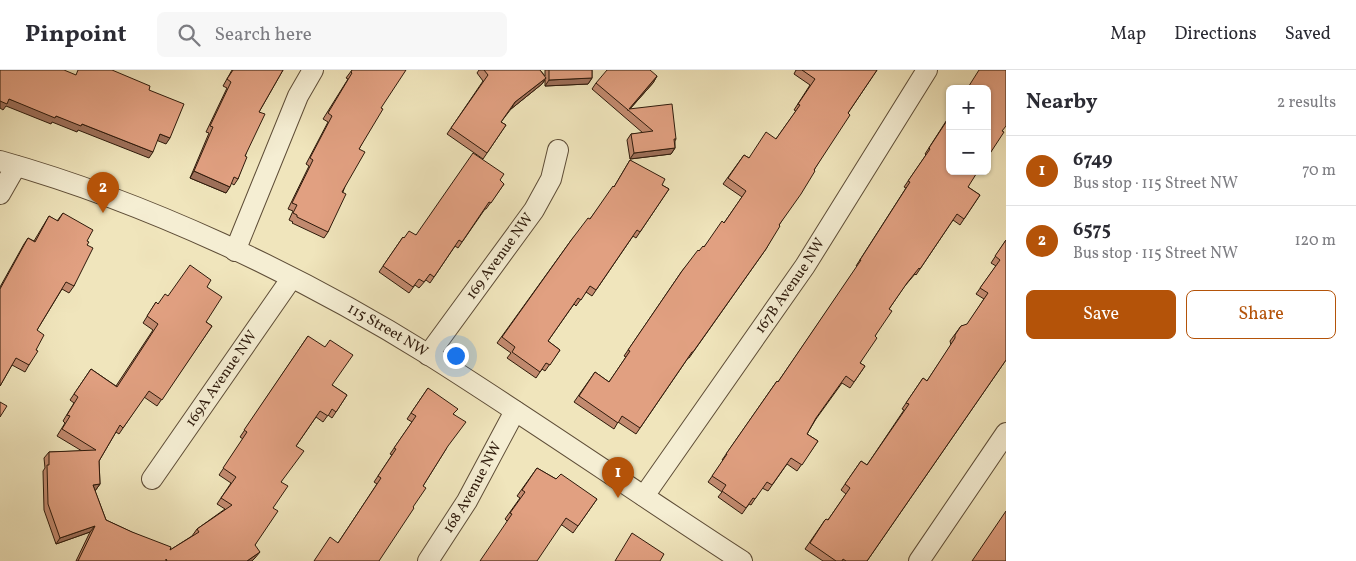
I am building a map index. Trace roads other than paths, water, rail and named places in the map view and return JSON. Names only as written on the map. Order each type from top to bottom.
[{"type":"street","points":[[236,251],[298,96],[313,70]]},
{"type":"street","name":"167B Avenue NW","points":[[644,496],[805,266],[927,70]]},
{"type":"street","name":"169 Avenue NW","points":[[428,355],[534,210],[552,179],[558,150]]},
{"type":"street","points":[[0,194],[8,164]]},
{"type":"street","name":"115 Street NW","points":[[8,164],[79,187],[145,212],[236,251],[291,278],[428,355],[742,561]]},
{"type":"street","name":"169A Avenue NW","points":[[152,479],[291,278]]},
{"type":"street","name":"168 Avenue NW","points":[[428,561],[467,501],[515,411]]},
{"type":"street","points":[[919,561],[1003,442]]},
{"type":"place","name":"6575","points":[[103,213]]},
{"type":"place","name":"6749","points":[[618,498]]}]
